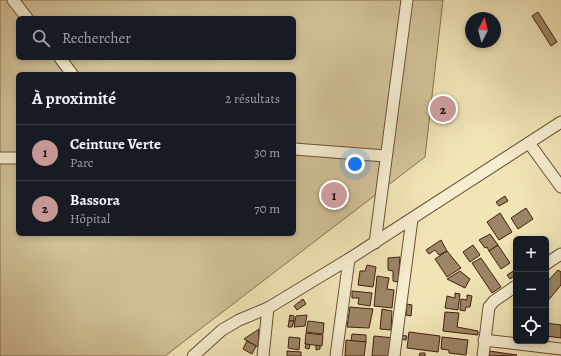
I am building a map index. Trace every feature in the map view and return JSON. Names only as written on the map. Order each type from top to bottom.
[{"type":"street","points":[[13,0],[25,16]]},
{"type":"street","points":[[375,243],[407,0]]},
{"type":"street","points":[[62,60],[70,72]]},
{"type":"street","points":[[193,356],[222,330],[239,320],[268,308],[349,259],[561,122]]},
{"type":"street","points":[[529,143],[561,187]]},
{"type":"street","points":[[296,149],[386,156]]},
{"type":"street","points":[[0,158],[16,158]]},
{"type":"street","points":[[394,356],[412,219]]},
{"type":"street","points":[[549,262],[561,254]]},
{"type":"street","points":[[336,356],[349,259]]},
{"type":"street","points":[[483,356],[484,340],[491,304],[513,288]]},
{"type":"street","points":[[263,356],[268,308]]},
{"type":"street","points":[[484,340],[561,349]]},
{"type":"shaded area","points":[[0,0],[443,0],[425,157],[165,356],[0,356]]},
{"type":"building","points":[[538,12],[557,42],[551,46],[532,16]]},
{"type":"building","points":[[505,196],[508,201],[499,206],[496,202]]},
{"type":"building","points":[[526,208],[533,219],[518,229],[511,218]]},
{"type":"building","points":[[500,213],[512,232],[499,240],[487,222]]},
{"type":"building","points":[[490,234],[498,245],[489,251],[487,247],[485,248],[479,240]]},
{"type":"building","points":[[441,240],[447,251],[439,255],[435,250],[429,254],[426,250]]},
{"type":"building","points":[[473,245],[480,255],[470,262],[463,252]]},
{"type":"building","points":[[498,245],[510,263],[501,269],[489,251]]},
{"type":"building","points":[[447,251],[461,268],[447,277],[435,259]]},
{"type":"building","points":[[400,257],[398,282],[393,281],[393,271],[388,270],[388,258]]},
{"type":"building","points":[[481,258],[501,287],[492,293],[472,263]]},
{"type":"building","points":[[367,265],[376,267],[373,287],[358,285],[360,271],[365,271]]},
{"type":"building","points":[[558,270],[561,272],[561,285],[549,299],[549,280]]},
{"type":"building","points":[[460,271],[470,279],[465,288],[447,279]]},
{"type":"building","points":[[513,271],[513,277],[510,279],[507,275]]},
{"type":"building","points":[[377,276],[389,278],[387,289],[394,290],[392,308],[374,306]]},
{"type":"building","points":[[352,291],[372,293],[370,306],[358,304],[359,298],[352,298]]},
{"type":"building","points":[[455,293],[460,294],[458,310],[445,308],[447,296],[455,298]]},
{"type":"building","points":[[467,295],[472,296],[470,307],[466,307],[465,311],[460,310],[461,299],[467,300]]},
{"type":"building","points":[[303,299],[306,304],[297,310],[294,306]]},
{"type":"building","points":[[407,304],[412,305],[411,316],[406,315]]},
{"type":"building","points":[[350,307],[373,309],[369,328],[347,327]]},
{"type":"building","points":[[382,309],[392,311],[391,330],[380,329]]},
{"type":"building","points":[[445,312],[459,313],[457,327],[478,331],[478,335],[443,331]]},
{"type":"building","points":[[290,315],[294,316],[294,321],[289,321]]},
{"type":"building","points":[[307,315],[305,326],[294,327],[296,316]]},
{"type":"building","points":[[289,321],[294,321],[292,327],[288,327]]},
{"type":"building","points":[[308,321],[324,323],[323,334],[306,332]]},
{"type":"building","points":[[549,323],[561,325],[561,338],[549,336]]},
{"type":"building","points":[[259,329],[258,347],[244,339]]},
{"type":"building","points":[[409,332],[440,336],[438,352],[407,348]]},
{"type":"building","points":[[306,333],[323,335],[322,346],[305,344]]},
{"type":"building","points":[[352,334],[366,335],[366,342],[351,341]]},
{"type":"building","points":[[399,335],[407,336],[406,340],[398,339]]},
{"type":"building","points":[[374,336],[394,338],[393,356],[372,356]]},
{"type":"building","points":[[289,337],[300,338],[299,350],[288,348]]},
{"type":"building","points":[[442,337],[468,340],[466,355],[449,353],[449,350],[441,349]]},
{"type":"building","points":[[346,340],[366,342],[364,356],[345,356]]},
{"type":"building","points":[[247,341],[256,346],[252,354],[243,349]]},
{"type":"building","points":[[306,344],[310,345],[309,349],[305,348]]},
{"type":"building","points":[[316,345],[320,346],[320,349],[316,350]]},
{"type":"building","points":[[287,351],[301,352],[301,356],[287,356]]},
{"type":"building","points":[[489,351],[517,355],[489,356]]},
{"type":"building","points":[[420,353],[425,353],[425,356],[419,356]]},
{"type":"place","name":"Bassora","points":[[443,109]]},
{"type":"place","name":"Ceinture Verte","points":[[334,195]]}]
